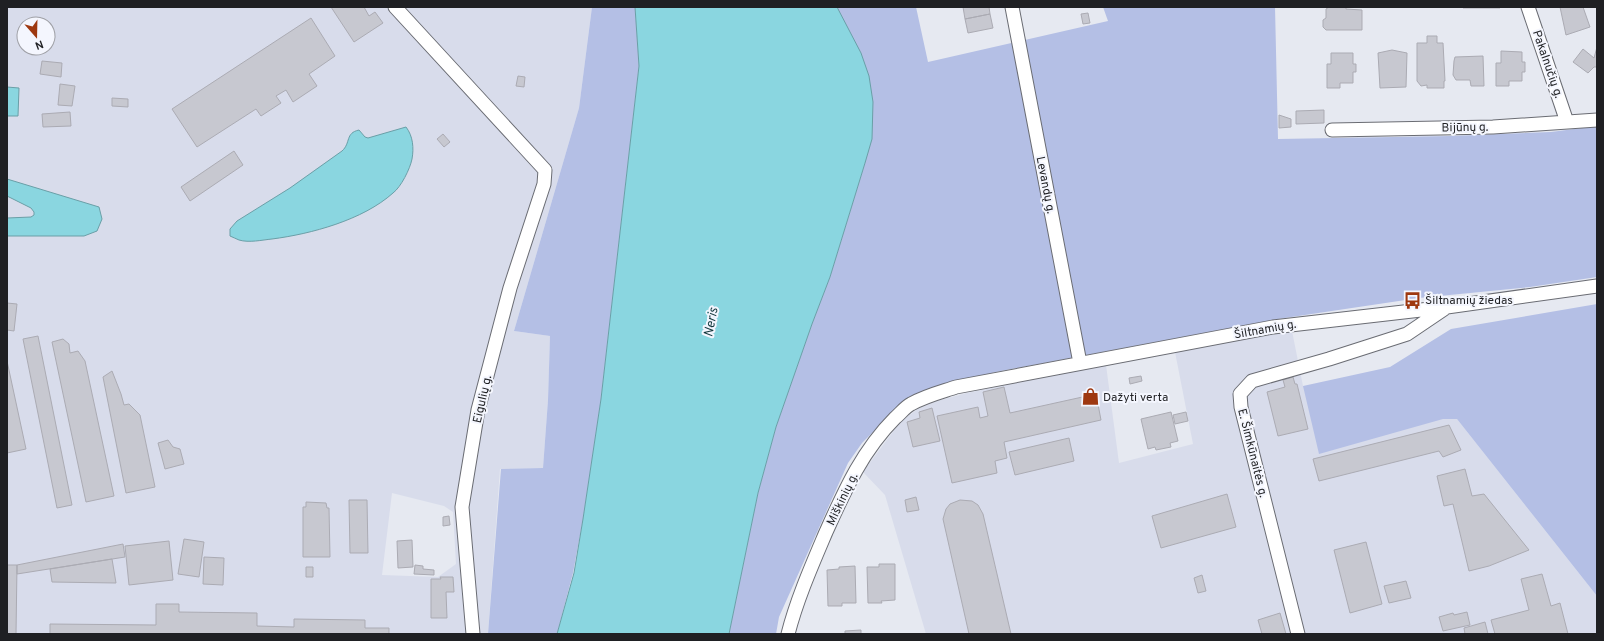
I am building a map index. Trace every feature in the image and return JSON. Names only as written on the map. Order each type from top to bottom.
[{"type":"street","name":"Eigulių g.","points":[[395,7],[545,170],[544,184],[510,288],[478,410],[462,507],[473,634]]},
{"type":"street","name":"Levandų g.","points":[[1012,7],[1080,363]]},
{"type":"street","name":"Pakalnučių g.","points":[[1528,7],[1568,122]]},
{"type":"street","name":"Bijūnų g.","points":[[1332,130],[1493,127],[1597,120]]},
{"type":"street","name":"Šiltnamių g.","points":[[936,393],[956,387],[1273,327],[1447,307],[1597,286]]},
{"type":"street","name":"E. Šimkūnaitės g.","points":[[1298,634],[1240,407],[1240,394],[1252,381],[1406,334],[1447,307]]},
{"type":"street","name":"Miškinių g.","points":[[788,634],[794,612],[818,551],[849,481],[871,446],[886,427],[910,404],[936,393]]},
{"type":"shaded area","points":[[7,7],[592,7],[579,108],[514,331],[550,336],[548,400],[543,468],[500,469],[488,634],[7,634]],"holes":[[[392,493],[444,506],[453,512],[456,564],[438,577],[382,575]]]},
{"type":"shaded area","points":[[592,7],[635,7],[639,66],[601,399],[583,519],[573,573],[557,634],[488,634],[501,469],[543,468],[548,400],[550,336],[514,331],[579,108]]},
{"type":"shaded area","points":[[837,7],[916,7],[928,62],[1108,21],[1103,7],[1275,7],[1278,139],[1451,136],[1551,132],[1597,126],[1597,277],[1530,287],[1419,298],[1278,319],[996,372],[953,383],[898,407],[862,443],[848,463],[779,617],[776,634],[729,634],[758,493],[776,427],[830,277],[865,163],[840,14]]},
{"type":"shaded area","points":[[1597,304],[1597,596],[1457,419],[1443,419],[1319,454],[1303,386],[1390,367],[1451,329]]},
{"type":"shaded area","points":[[1292,331],[1303,386],[1443,419],[1457,419],[1597,596],[1597,634],[926,634],[885,495],[863,472],[901,421],[918,409],[937,401],[967,393],[1106,365],[1119,463],[1193,444],[1175,352]]},
{"type":"water","name":"Neris","points":[[635,7],[837,7],[861,53],[869,76],[873,102],[872,139],[865,163],[830,277],[776,427],[758,493],[729,634],[557,634],[574,573],[601,399],[639,66]]},
{"type":"water","points":[[7,87],[19,88],[18,116],[7,116]]},
{"type":"water","points":[[406,127],[410,134],[413,146],[411,163],[405,178],[399,187],[381,203],[352,218],[303,234],[251,241],[243,241],[230,236],[230,229],[237,221],[290,188],[342,151],[345,148],[350,136],[355,131],[359,130],[365,137],[368,138]]},
{"type":"water","points":[[7,179],[99,207],[102,219],[97,231],[84,236],[7,236],[7,218],[31,217],[34,215],[34,212],[31,208],[7,196]]},
{"type":"building","points":[[331,7],[364,7],[369,16],[375,12],[383,23],[354,42]]},
{"type":"building","points":[[963,7],[989,7],[990,14],[965,19]]},
{"type":"building","points":[[1329,7],[1346,7],[1346,9],[1362,10],[1362,30],[1326,30],[1323,27],[1323,20],[1326,18],[1326,9]]},
{"type":"building","points":[[1500,7],[1500,8],[1463,8]]},
{"type":"building","points":[[1560,7],[1583,7],[1590,27],[1566,35]]},
{"type":"building","points":[[1088,13],[1090,23],[1083,24],[1081,14]]},
{"type":"building","points":[[990,14],[993,28],[968,33],[965,19]]},
{"type":"building","points":[[311,18],[335,56],[309,74],[317,86],[293,102],[286,90],[276,96],[281,103],[261,116],[256,109],[197,147],[172,109]]},
{"type":"building","points":[[1427,36],[1437,36],[1437,43],[1443,43],[1444,88],[1427,88],[1427,85],[1421,86],[1417,81],[1417,43],[1427,43]]},
{"type":"building","points":[[1597,47],[1597,67],[1594,67],[1588,73],[1573,62],[1583,49],[1594,58]]},
{"type":"building","points":[[1392,50],[1407,53],[1406,87],[1380,88],[1378,53]]},
{"type":"building","points":[[1501,51],[1522,52],[1522,62],[1525,62],[1525,72],[1522,72],[1522,81],[1509,81],[1509,86],[1496,86],[1496,63],[1501,63]]},
{"type":"building","points":[[1331,53],[1353,53],[1353,64],[1356,64],[1356,72],[1353,72],[1353,83],[1340,83],[1340,88],[1327,88],[1327,64],[1331,64]]},
{"type":"building","points":[[1483,56],[1484,86],[1471,86],[1470,80],[1456,80],[1453,75],[1455,57]]},
{"type":"building","points":[[42,61],[62,63],[61,77],[40,74]]},
{"type":"building","points":[[518,76],[525,77],[524,87],[516,86]]},
{"type":"building","points":[[60,84],[75,86],[72,106],[58,105]]},
{"type":"building","points":[[112,98],[128,99],[128,107],[112,106]]},
{"type":"building","points":[[1324,110],[1324,123],[1296,124],[1296,111]]},
{"type":"building","points":[[70,112],[71,126],[43,127],[42,114]]},
{"type":"building","points":[[1279,115],[1291,119],[1291,127],[1279,128]]},
{"type":"building","points":[[443,134],[450,142],[444,147],[437,139]]},
{"type":"building","points":[[234,151],[243,165],[190,201],[181,187]]},
{"type":"building","points":[[7,303],[17,304],[14,331],[7,330]]},
{"type":"building","points":[[38,336],[72,505],[57,508],[23,339]]},
{"type":"building","points":[[63,339],[69,344],[70,353],[78,351],[85,361],[114,496],[86,502],[52,342]]},
{"type":"building","points":[[7,361],[26,449],[7,453]]},
{"type":"building","points":[[112,371],[124,405],[129,404],[140,415],[155,487],[126,493],[103,377]]},
{"type":"building","points":[[1141,376],[1142,381],[1130,384],[1129,378]]},
{"type":"building","points":[[1293,377],[1295,384],[1297,384],[1308,429],[1278,436],[1267,392],[1285,387],[1283,380]]},
{"type":"building","points":[[1004,387],[1010,413],[1096,394],[1101,420],[1004,442],[1007,458],[995,461],[997,473],[952,483],[937,416],[978,407],[980,418],[988,416],[983,392]]},
{"type":"building","points":[[932,408],[940,441],[913,447],[907,422],[920,418],[919,412]]},
{"type":"building","points":[[1171,412],[1178,441],[1170,443],[1171,447],[1156,450],[1155,447],[1148,449],[1141,419]]},
{"type":"building","points":[[1186,412],[1188,421],[1175,424],[1173,415]]},
{"type":"building","points":[[1449,425],[1461,450],[1443,457],[1439,451],[1319,481],[1313,459]]},
{"type":"building","points":[[1069,438],[1074,461],[1015,475],[1009,452]]},
{"type":"building","points":[[168,440],[173,447],[180,449],[184,464],[165,469],[158,443]]},
{"type":"building","points":[[1465,469],[1472,496],[1484,494],[1529,550],[1489,566],[1469,571],[1453,504],[1444,506],[1437,476]]},
{"type":"building","points":[[1227,494],[1236,527],[1161,548],[1152,516]]},
{"type":"building","points":[[916,497],[919,510],[907,512],[905,500]]},
{"type":"building","points":[[349,500],[367,500],[368,553],[350,553]]},
{"type":"building","points":[[960,500],[972,501],[978,505],[983,514],[1011,634],[969,634],[943,519],[946,509],[950,504]]},
{"type":"building","points":[[306,502],[326,503],[327,508],[329,508],[330,557],[303,557],[303,507],[306,507]]},
{"type":"building","points":[[449,516],[450,525],[443,526],[443,517]]},
{"type":"building","points":[[184,539],[204,542],[199,577],[178,574]]},
{"type":"building","points":[[412,540],[413,567],[398,568],[397,541]]},
{"type":"building","points":[[169,541],[173,580],[129,585],[125,546]]},
{"type":"building","points":[[1366,542],[1382,604],[1350,613],[1334,550]]},
{"type":"building","points":[[123,544],[125,557],[17,574],[17,565]]},
{"type":"building","points":[[204,557],[224,558],[223,585],[203,584]]},
{"type":"building","points":[[112,559],[116,583],[52,582],[50,569]]},
{"type":"building","points":[[879,564],[895,564],[895,600],[881,601],[882,603],[868,603],[867,567],[879,567]]},
{"type":"building","points":[[7,565],[17,565],[16,634],[7,634]]},
{"type":"building","points":[[415,565],[423,566],[423,569],[434,570],[434,575],[414,574]]},
{"type":"building","points":[[855,566],[856,603],[842,603],[842,606],[828,606],[827,570],[839,569],[839,567]]},
{"type":"building","points":[[306,567],[313,567],[313,577],[306,577]]},
{"type":"building","points":[[1542,574],[1551,606],[1560,603],[1568,634],[1495,634],[1491,620],[1529,610],[1521,579]]},
{"type":"building","points":[[1202,575],[1206,591],[1198,593],[1194,578]]},
{"type":"building","points":[[440,577],[453,577],[454,592],[446,592],[447,618],[431,618],[431,579],[441,579]]},
{"type":"building","points":[[1406,581],[1411,598],[1389,603],[1384,586]]},
{"type":"building","points":[[156,604],[179,604],[179,612],[257,613],[257,626],[294,627],[294,619],[365,620],[365,628],[389,628],[389,634],[50,634],[50,624],[156,625]]},
{"type":"building","points":[[1467,612],[1470,625],[1443,631],[1439,617],[1453,613],[1454,615]]},
{"type":"building","points":[[1280,613],[1286,634],[1262,634],[1258,620]]},
{"type":"building","points":[[1485,622],[1488,634],[1465,634],[1464,628]]},
{"type":"building","points":[[861,630],[861,634],[845,634],[845,631]]},
{"type":"place","name":"Šiltnamių žiedas","points":[[1412,300]]},
{"type":"place","name":"Dažyti verta","points":[[1090,397]]}]
